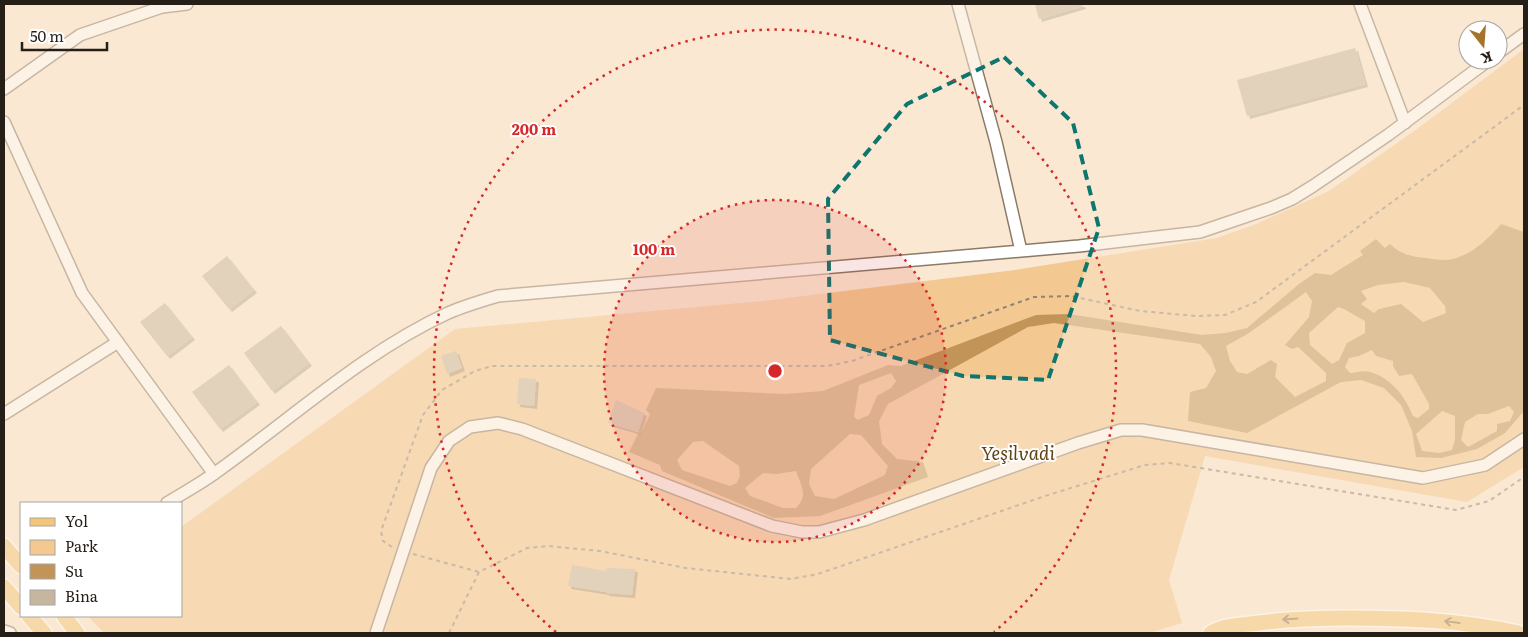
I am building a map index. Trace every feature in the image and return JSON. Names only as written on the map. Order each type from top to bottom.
[{"type":"main road","points":[[4,546],[20,565]]},
{"type":"main road","points":[[4,587],[20,606]]},
{"type":"main road","points":[[30,617],[44,633]]},
{"type":"main road","points":[[65,617],[77,633]]},
{"type":"main road","points":[[1211,633],[1216,630],[1236,626],[1290,619],[1383,618],[1441,620],[1518,633]]},
{"type":"street","points":[[4,89],[80,35],[162,7],[187,4]]},
{"type":"street","points":[[958,4],[996,142],[1021,251]]},
{"type":"street","points":[[1360,4],[1405,122]]},
{"type":"street","points":[[1508,46],[1524,34]]},
{"type":"street","points":[[168,502],[214,474],[374,356],[413,331],[448,313],[498,296],[1021,251],[1200,232],[1292,199],[1405,122],[1475,70]]},
{"type":"street","points":[[4,122],[82,294],[214,474]]},
{"type":"street","points":[[4,414],[118,342]]},
{"type":"street","points":[[376,633],[431,468],[449,441],[470,427],[498,423],[522,429],[772,526],[802,532],[819,532],[864,520],[1078,443],[1121,430],[1142,430],[1423,478],[1485,465],[1524,439]]},
{"type":"street","points":[[4,631],[10,633]]},
{"type":"path","points":[[479,572],[394,549],[382,541],[381,530],[423,415],[442,390],[474,371],[492,366],[827,366],[852,361],[1034,297],[1072,296],[1140,311],[1196,316],[1225,315],[1256,302],[1524,105]]},
{"type":"path","points":[[450,633],[479,572],[527,548],[548,546],[600,551],[686,568],[791,579],[818,574],[1064,490],[1145,465],[1170,463],[1456,510],[1489,501],[1524,477]]},
{"type":"highlighted area","points":[[1004,57],[1073,123],[1099,228],[1048,380],[963,376],[830,340],[828,199],[907,104]]},
{"type":"green space","name":"Yeşilvadi","points":[[1524,49],[1524,467],[1467,502],[1205,456],[1169,580],[1182,623],[1149,633],[104,633],[89,617],[182,617],[182,526],[455,329],[763,301],[1015,270],[1217,238],[1254,225],[1329,191],[1496,70],[1508,70],[1508,61]]},
{"type":"water","points":[[1501,224],[1524,232],[1524,411],[1505,433],[1477,449],[1441,458],[1416,457],[1412,431],[1401,405],[1384,388],[1361,380],[1341,382],[1247,433],[1188,421],[1190,392],[1206,388],[1216,371],[1211,357],[1200,344],[1054,323],[1028,327],[888,404],[879,421],[882,444],[897,459],[923,462],[928,477],[820,516],[774,518],[662,471],[660,465],[629,452],[638,434],[641,434],[650,414],[646,410],[656,388],[785,394],[823,391],[888,365],[901,366],[1036,315],[1069,314],[1202,335],[1226,333],[1247,328],[1299,284],[1315,273],[1331,275],[1363,255],[1360,251],[1376,239],[1385,248],[1390,244],[1402,253],[1411,256],[1445,260],[1461,256],[1476,248]],"holes":[[[1404,282],[1430,288],[1445,306],[1446,313],[1423,322],[1401,304],[1379,309],[1374,313],[1361,304],[1367,299],[1361,291],[1378,285]],[[1306,292],[1312,301],[1309,317],[1285,345],[1292,349],[1298,347],[1326,373],[1326,381],[1295,397],[1275,377],[1277,364],[1271,360],[1247,374],[1237,372],[1230,361],[1226,346],[1249,333]],[[1338,307],[1365,321],[1365,333],[1347,343],[1339,360],[1332,364],[1310,345],[1309,333]],[[1372,350],[1376,356],[1393,361],[1393,366],[1399,376],[1412,374],[1429,404],[1429,409],[1418,418],[1413,416],[1406,402],[1391,383],[1368,371],[1350,373],[1345,367],[1349,358]],[[891,373],[896,381],[891,388],[877,396],[869,415],[858,420],[854,417],[859,385]],[[1509,406],[1514,412],[1510,421],[1497,424],[1497,431],[1468,447],[1461,440],[1465,422],[1478,414],[1488,414]],[[1442,411],[1455,416],[1455,440],[1452,450],[1439,453],[1422,451],[1416,434]],[[850,434],[861,435],[888,466],[885,475],[834,499],[815,496],[809,484],[811,469]],[[703,441],[739,466],[740,476],[737,483],[730,486],[682,470],[677,460],[693,442]],[[796,471],[802,486],[803,495],[796,508],[783,508],[750,496],[745,488],[763,473],[776,474]]]},
{"type":"building","points":[[1035,4],[1082,4],[1083,6],[1039,19]]},
{"type":"building","points":[[1355,48],[1365,84],[1247,116],[1237,80]]},
{"type":"building","points":[[227,256],[254,290],[229,309],[202,276]]},
{"type":"building","points":[[165,303],[192,337],[167,356],[140,322]]},
{"type":"building","points":[[281,326],[309,363],[272,391],[244,353]]},
{"type":"building","points":[[456,351],[462,368],[447,374],[441,356]]},
{"type":"building","points":[[229,365],[257,402],[220,429],[192,392]]},
{"type":"building","points":[[519,378],[536,379],[534,406],[517,404]]},
{"type":"building","points":[[616,400],[644,413],[638,432],[608,423]]},
{"type":"building","points":[[572,565],[606,571],[606,568],[635,569],[632,595],[606,593],[568,586]]}]
